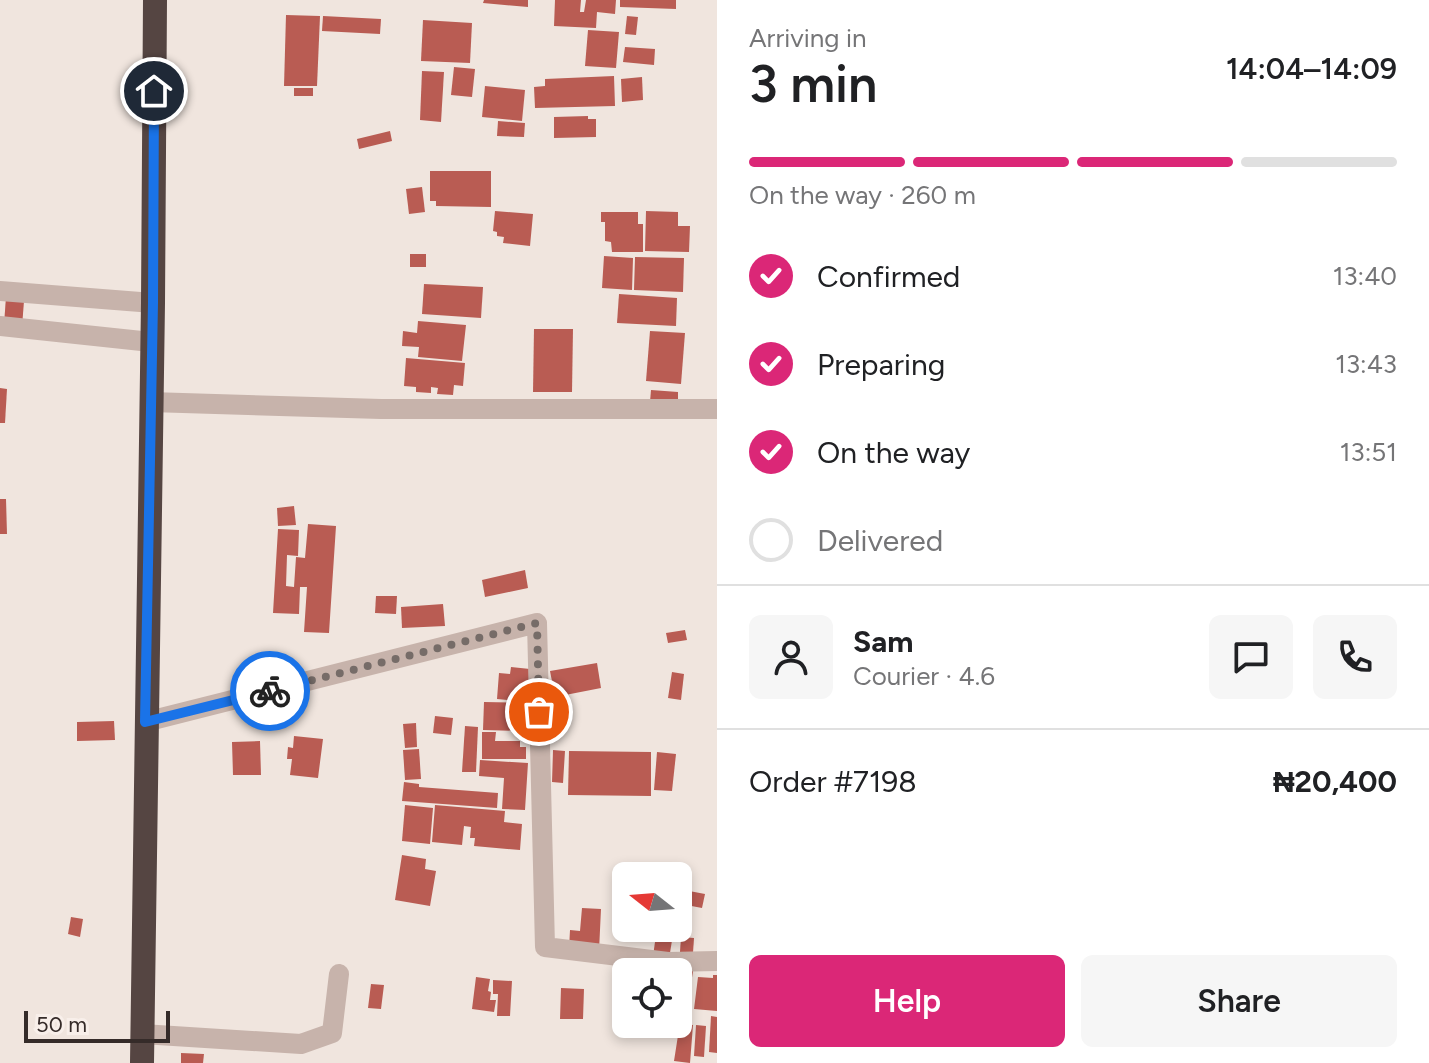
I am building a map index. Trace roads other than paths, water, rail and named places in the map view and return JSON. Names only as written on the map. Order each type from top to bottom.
[{"type":"highway","points":[[142,1063],[155,0]]},
{"type":"street","points":[[0,291],[153,303]]},
{"type":"street","points":[[0,326],[151,342]]},
{"type":"street","points":[[150,402],[397,410],[717,409]]},
{"type":"street","points":[[145,722],[537,623],[545,947],[668,962],[717,961]]},
{"type":"street","points":[[142,1034],[301,1044],[332,1033],[339,974]]}]
